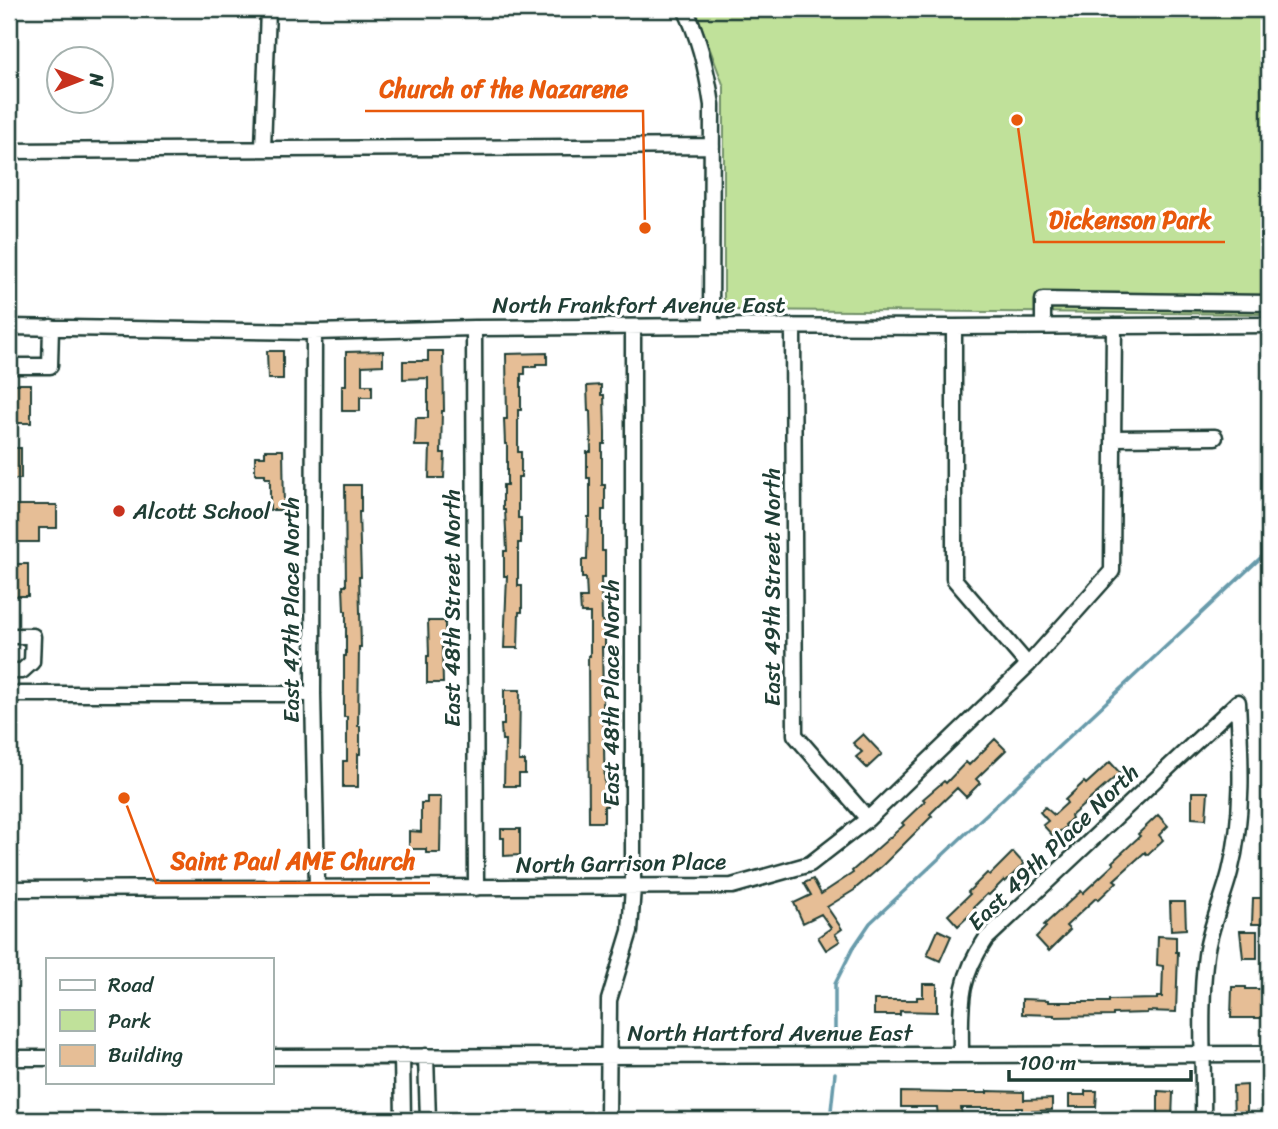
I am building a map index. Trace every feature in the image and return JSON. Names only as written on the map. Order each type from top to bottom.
[{"type":"street","points":[[263,148],[268,9]]},
{"type":"street","points":[[685,9],[700,45],[712,105],[711,326]]},
{"type":"street","points":[[9,151],[712,146]]},
{"type":"street","points":[[1043,326],[1043,300],[1269,303]]},
{"type":"street","points":[[1101,302],[1107,326],[1114,438],[1215,437]]},
{"type":"street","name":"North Frankfort Avenue East","points":[[9,327],[314,332],[711,326],[1269,325]]},
{"type":"street","points":[[9,366],[50,366],[51,327]]},
{"type":"street","name":"East 48th Place North","points":[[608,1056],[609,1000],[631,931],[634,887],[633,327]]},
{"type":"street","name":"East 49th Street North","points":[[793,327],[795,735],[868,819]]},
{"type":"street","points":[[954,327],[954,579],[1028,665]]},
{"type":"street","name":"East 48th Street North","points":[[474,328],[476,888]]},
{"type":"street","name":"East 47th Place North","points":[[314,332],[313,694],[317,887]]},
{"type":"street","name":"North Garrison Place","points":[[9,889],[732,886],[810,864],[868,819],[1028,665],[1112,571],[1114,438]]},
{"type":"street","points":[[9,636],[33,636],[32,662],[22,671],[9,671]]},
{"type":"street","points":[[9,694],[313,694]]},
{"type":"street","name":"East 49th Place North","points":[[961,1055],[963,989],[975,954],[986,939],[1238,702],[1241,759],[1237,836],[1230,872],[1207,951],[1203,994],[1203,1054]]},
{"type":"street","points":[[1203,1054],[1203,1120]]},
{"type":"street","name":"North Hartford Avenue East","points":[[273,1057],[1269,1054]]},
{"type":"street","points":[[402,1056],[403,1120]]},
{"type":"street","points":[[426,1056],[428,1120]]},
{"type":"street","points":[[608,1056],[608,1120]]},
{"type":"street","points":[[9,1058],[46,1058]]},
{"type":"green space","points":[[695,9],[1269,9],[1269,314],[724,310],[724,87]]},
{"type":"building","points":[[267,351],[283,351],[283,379],[268,379]]},
{"type":"building","points":[[383,351],[383,365],[362,366],[362,385],[372,385],[372,397],[360,397],[360,411],[342,411],[342,385],[346,385],[346,352]]},
{"type":"building","points":[[428,351],[443,351],[444,411],[441,453],[445,453],[444,478],[429,478],[430,446],[415,446],[416,418],[428,418],[428,378],[403,379],[403,361],[428,361]]},
{"type":"building","points":[[547,353],[547,364],[525,367],[525,374],[521,374],[521,410],[518,410],[521,477],[518,477],[518,518],[521,518],[521,543],[518,543],[518,586],[522,586],[522,612],[519,612],[518,648],[504,648],[507,576],[504,576],[504,551],[507,551],[503,510],[503,485],[507,485],[504,419],[507,419],[506,354]]},
{"type":"building","points":[[9,384],[31,384],[31,423],[9,423]]},
{"type":"building","points":[[601,385],[601,395],[604,395],[605,433],[605,444],[602,444],[605,510],[602,510],[602,551],[605,551],[605,577],[601,577],[602,621],[605,621],[605,647],[602,647],[607,806],[604,806],[604,822],[589,822],[590,613],[581,613],[580,598],[587,598],[586,578],[582,578],[582,560],[587,560],[590,517],[587,452],[591,452],[587,386]]},
{"type":"building","points":[[9,448],[21,448],[21,479],[9,479]]},
{"type":"building","points":[[265,450],[283,450],[284,510],[270,510],[270,478],[265,478],[265,474],[255,474],[255,456],[265,456]]},
{"type":"building","points":[[345,485],[361,485],[358,787],[343,787],[343,761],[347,761],[347,717],[344,717],[346,611],[343,586],[346,586]]},
{"type":"building","points":[[9,505],[57,505],[57,528],[39,528],[39,542],[9,542]]},
{"type":"building","points":[[9,564],[28,564],[28,596],[9,596]]},
{"type":"building","points":[[428,621],[445,621],[445,647],[442,647],[443,683],[427,683]]},
{"type":"building","points":[[504,690],[520,690],[519,761],[525,761],[525,774],[519,774],[519,786],[504,786],[505,740],[502,740],[501,725],[504,725]]},
{"type":"building","points":[[863,734],[882,754],[867,768],[856,757],[862,752],[853,743]]},
{"type":"building","points":[[995,739],[1006,750],[976,779],[980,783],[966,797],[957,788],[883,865],[856,889],[827,907],[842,929],[835,934],[840,941],[826,950],[818,937],[831,928],[821,914],[803,923],[794,903],[811,895],[804,883],[813,879],[821,894],[853,873],[852,871],[904,825],[902,823],[925,801],[923,799],[944,781],[946,783],[966,762],[969,765]]},
{"type":"building","points":[[1110,762],[1120,773],[1071,816],[1066,827],[1053,836],[1043,825],[1048,821],[1040,812],[1045,807],[1054,815],[1084,782],[1086,784]]},
{"type":"building","points":[[1192,792],[1208,792],[1206,819],[1192,818]]},
{"type":"building","points":[[427,797],[441,797],[440,853],[426,853],[426,849],[409,849],[409,831],[421,832],[421,803],[427,803]]},
{"type":"building","points":[[1158,815],[1168,826],[1159,835],[1163,840],[1147,855],[1145,852],[1114,880],[1117,882],[1098,900],[1096,898],[1066,926],[1070,930],[1049,951],[1036,937],[1046,927],[1044,925],[1114,864],[1112,862]]},
{"type":"building","points":[[501,829],[520,829],[520,855],[504,856]]},
{"type":"building","points":[[1013,852],[1024,864],[987,894],[958,926],[948,915],[987,873],[990,875]]},
{"type":"building","points":[[1253,898],[1268,898],[1267,924],[1252,924]]},
{"type":"building","points":[[1170,902],[1185,902],[1186,929],[1171,930]]},
{"type":"building","points":[[938,930],[951,936],[940,961],[927,955]]},
{"type":"building","points":[[1240,931],[1257,931],[1257,958],[1243,958]]},
{"type":"building","points":[[1158,936],[1176,937],[1176,1012],[1147,1011],[1113,1016],[1054,1017],[1022,1014],[1022,999],[1048,1002],[1109,1002],[1162,997],[1163,966],[1157,965]]},
{"type":"building","points":[[923,984],[937,984],[937,1012],[900,1011],[900,1015],[874,1015],[874,1000],[917,1000],[917,997],[923,997]]},
{"type":"building","points":[[1232,987],[1269,989],[1269,1018],[1231,1018]]},
{"type":"building","points":[[1247,1085],[1247,1120],[1234,1120],[1233,1086]]},
{"type":"building","points":[[1085,1091],[1097,1091],[1096,1107],[1069,1107],[1069,1095],[1085,1095]]},
{"type":"building","points":[[1158,1091],[1173,1092],[1172,1119],[1158,1119]]},
{"type":"building","points":[[901,1092],[1024,1092],[1024,1100],[1052,1099],[1052,1110],[1022,1112],[1022,1108],[961,1108],[962,1117],[938,1117],[937,1107],[901,1107]]},
{"type":"waterway","points":[[835,1041],[835,984],[853,948],[870,923],[1269,550]]},
{"type":"waterway","points":[[830,1120],[835,1073]]},
{"type":"place","name":"Dickenson Park","points":[[1017,120]]},
{"type":"place","name":"Church of the Nazarene","points":[[645,228]]},
{"type":"place","name":"Alcott School","points":[[119,511]]},
{"type":"place","name":"Saint Paul AME Church","points":[[124,798]]}]
